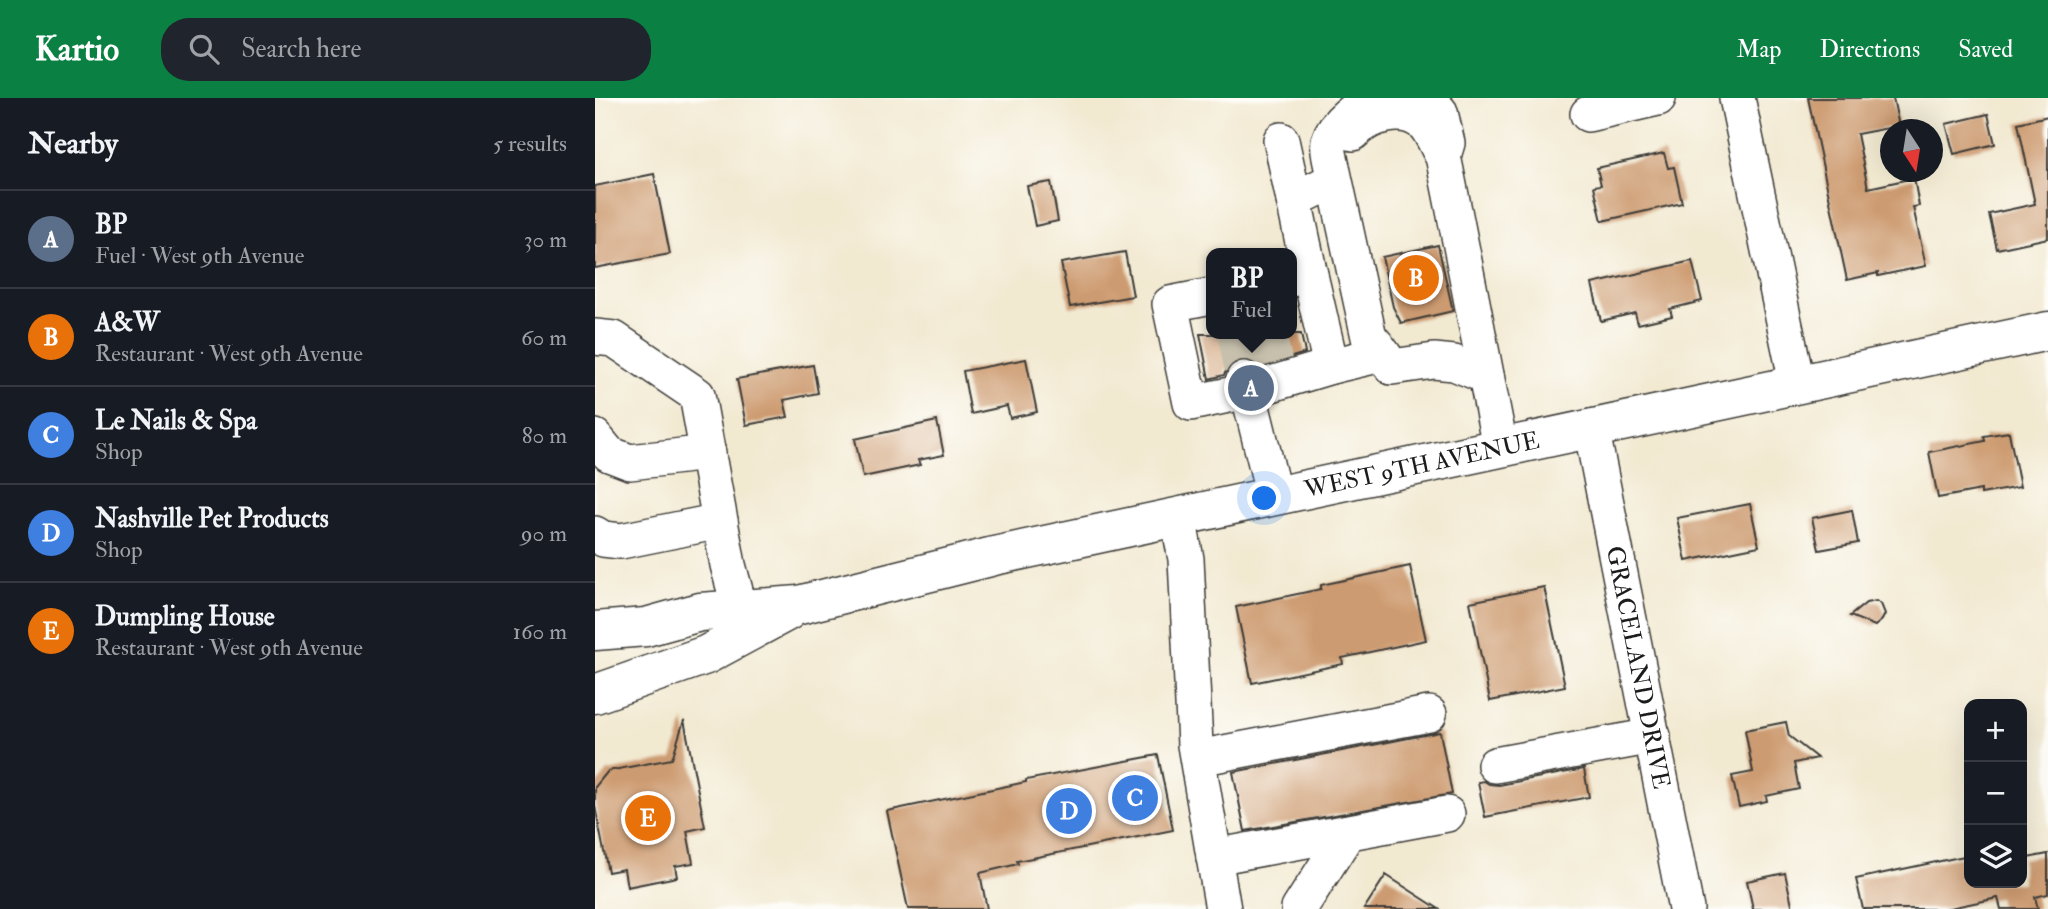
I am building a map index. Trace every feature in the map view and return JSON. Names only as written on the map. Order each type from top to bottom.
[{"type":"main road","name":"WEST 9TH AVENUE","points":[[595,631],[646,627],[700,612],[799,605],[995,556],[2048,331]]},
{"type":"main road","name":"WEST 9TH AVENUE","points":[[595,694],[706,655],[799,605]]},
{"type":"street","points":[[1376,98],[1352,111],[1336,128],[1328,142],[1369,337],[1392,367],[1434,361],[1454,363],[1486,376]]},
{"type":"street","points":[[1426,98],[1440,112],[1447,143],[1443,156]]},
{"type":"street","points":[[1588,114],[1658,98]]},
{"type":"street","points":[[1737,98],[1797,383]]},
{"type":"street","points":[[1381,350],[1384,335],[1346,154],[1347,142],[1364,122],[1382,116],[1401,115],[1425,124],[1443,156],[1500,447]]},
{"type":"street","points":[[1281,140],[1294,200],[1301,277],[1331,366]]},
{"type":"street","points":[[1294,200],[1334,180]]},
{"type":"street","points":[[1206,297],[1170,304],[1191,403],[1262,381],[1331,366],[1381,350]]},
{"type":"street","points":[[595,337],[614,339],[698,395],[728,565],[740,609]]},
{"type":"street","points":[[1262,381],[1274,496]]},
{"type":"street","name":"GRACELAND DRIVE","points":[[1591,427],[1686,909]]},
{"type":"street","points":[[595,437],[609,454],[630,462],[708,453]]},
{"type":"street","points":[[1178,517],[1186,559],[1195,745],[1223,909]]},
{"type":"street","points":[[595,534],[603,539],[621,541],[720,521]]},
{"type":"street","points":[[1198,758],[1429,714]]},
{"type":"street","points":[[1496,765],[1653,736]]},
{"type":"street","points":[[1214,857],[1447,814]]},
{"type":"street","points":[[1299,909],[1348,832]]},
{"type":"building","points":[[1808,98],[1893,98],[1898,119],[1880,119],[1880,130],[1857,134],[1868,188],[1896,182],[1915,182],[1919,206],[1913,207],[1926,266],[1847,280]]},
{"type":"building","points":[[1988,114],[1995,144],[1954,154],[1946,124]]},
{"type":"building","points":[[2048,116],[2048,238],[1997,249],[1989,214],[2035,204],[2018,123]]},
{"type":"building","points":[[1664,153],[1668,168],[1674,167],[1682,203],[1602,221],[1594,186],[1601,185],[1597,168]]},
{"type":"building","points":[[654,174],[670,254],[595,268],[595,186]]},
{"type":"building","points":[[1051,182],[1058,221],[1035,226],[1027,186]]},
{"type":"building","points":[[1438,245],[1453,311],[1401,323],[1393,307],[1382,257]]},
{"type":"building","points":[[1125,252],[1133,296],[1070,307],[1061,263]]},
{"type":"building","points":[[1692,261],[1702,301],[1670,309],[1672,316],[1638,324],[1635,313],[1601,321],[1592,284]]},
{"type":"building","points":[[1200,334],[1206,334],[1206,339],[1297,339],[1297,334],[1301,334],[1305,353],[1259,367],[1249,360],[1238,360],[1229,365],[1224,375],[1209,379]]},
{"type":"building","points":[[1026,359],[1037,412],[1010,418],[1007,406],[971,414],[963,371]]},
{"type":"building","points":[[813,365],[818,393],[784,400],[788,417],[746,425],[737,379]]},
{"type":"building","points":[[937,421],[944,455],[918,460],[920,465],[863,477],[855,439]]},
{"type":"building","points":[[2009,432],[2020,487],[1981,494],[1981,490],[1938,498],[1929,452],[1985,441],[1984,436]]},
{"type":"building","points":[[1750,504],[1759,546],[1686,561],[1677,518]]},
{"type":"building","points":[[1852,510],[1858,543],[1819,550],[1812,518]]},
{"type":"building","points":[[1410,566],[1426,640],[1342,658],[1343,664],[1252,683],[1236,607]]},
{"type":"building","points":[[1544,587],[1565,686],[1490,701],[1470,602]]},
{"type":"building","points":[[1876,601],[1881,604],[1885,614],[1875,626],[1850,616],[1866,603]]},
{"type":"building","points":[[684,720],[705,827],[687,831],[693,863],[675,866],[677,877],[627,887],[624,869],[608,872],[595,806],[595,787],[608,771],[672,759]]},
{"type":"building","points":[[1786,722],[1789,736],[1817,758],[1794,763],[1799,789],[1766,796],[1767,801],[1739,807],[1732,776],[1753,772],[1745,730]]},
{"type":"building","points":[[1440,732],[1452,794],[1245,831],[1233,772]]},
{"type":"building","points":[[1158,755],[1173,830],[1017,861],[1018,864],[980,873],[987,909],[908,909],[887,811],[1026,780]]},
{"type":"building","points":[[1584,769],[1589,797],[1485,817],[1478,782],[1499,785]]},
{"type":"building","points":[[2048,854],[2048,894],[2035,897],[2038,909],[2001,909],[1998,898],[1945,909],[1863,909],[1856,879],[1964,856],[1964,888],[2027,888],[2027,858]]},
{"type":"building","points":[[1785,873],[1793,909],[1753,909],[1747,881]]},
{"type":"building","points":[[1386,875],[1439,909],[1364,909]]},
{"type":"tunnel","points":[[1236,339],[1244,379]]},
{"type":"tunnel","points":[[1270,339],[1277,372]]},
{"type":"place","name":"A&W","points":[[1416,278]]},
{"type":"place","name":"BP","points":[[1251,388]]},
{"type":"place","name":"Le Nails & Spa","points":[[1135,798]]},
{"type":"place","name":"Nashville Pet Products","points":[[1069,811]]},
{"type":"place","name":"Dumpling House","points":[[648,818]]}]
